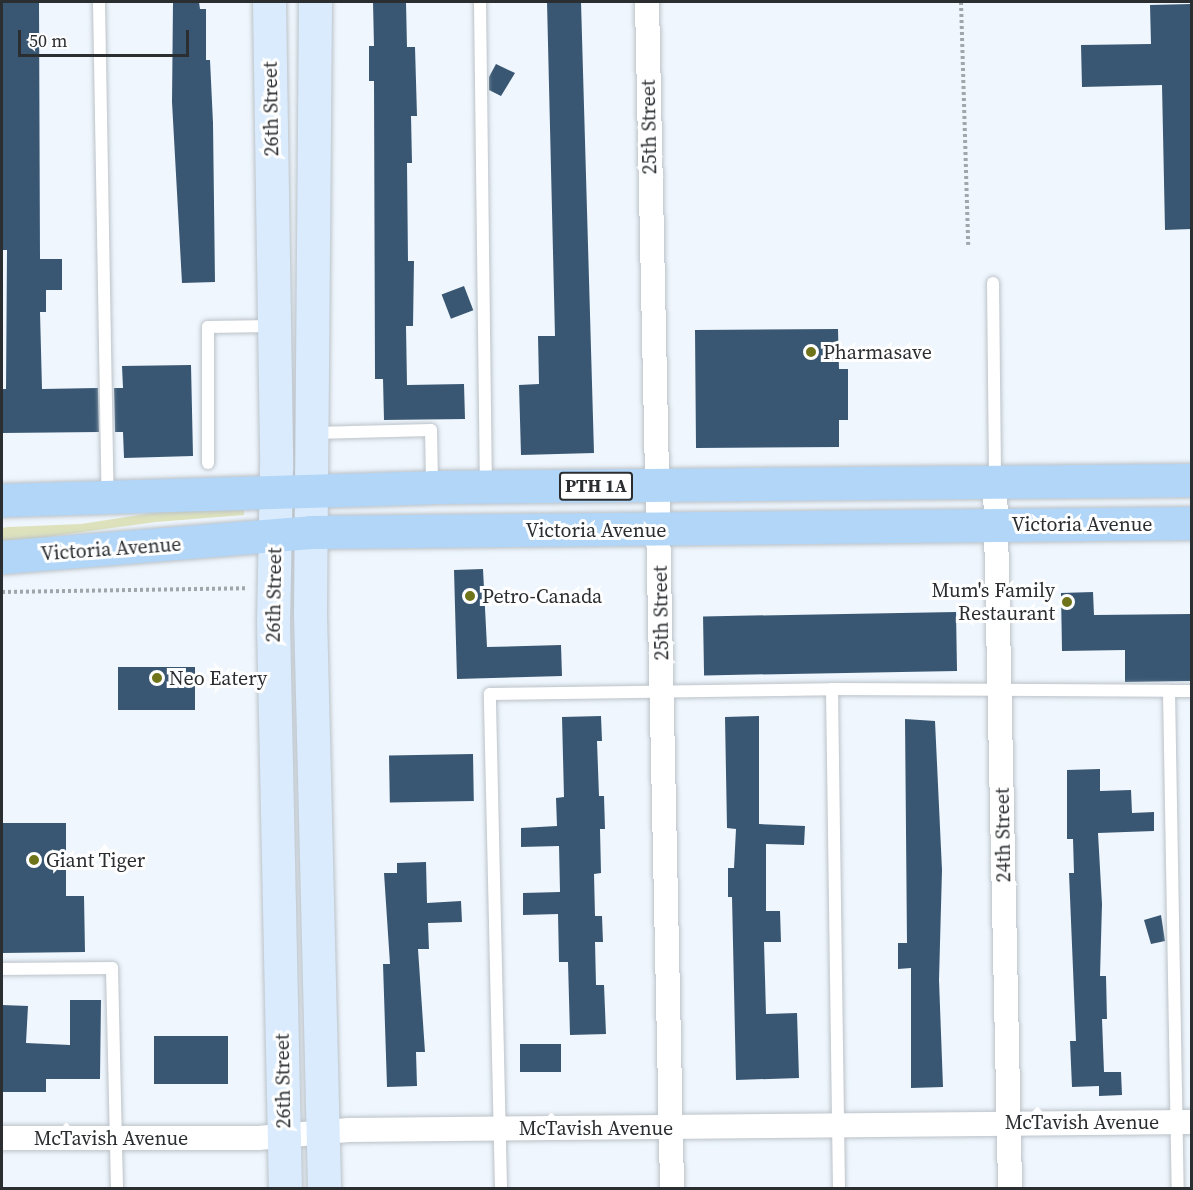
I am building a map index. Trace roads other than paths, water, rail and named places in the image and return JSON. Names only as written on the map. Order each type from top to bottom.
[{"type":"main road","name":"PTH 1A","points":[[2,500],[486,486],[1191,480]]},
{"type":"main road","name":"Victoria Avenue","points":[[2,557],[311,532],[1191,524]]},
{"type":"street","name":"26th Street","points":[[269,2],[276,492],[274,699],[285,1188]]},
{"type":"street","name":"26th Street","points":[[315,2],[311,532],[324,1188]]},
{"type":"street","name":"25th Street","points":[[647,2],[672,1188]]},
{"type":"street","name":"24th Street","points":[[995,481],[1010,1188]]},
{"type":"street","points":[[274,699],[313,697]]},
{"type":"street","name":"McTavish Avenue","points":[[2,1138],[284,1136],[499,1128],[1184,1122]]},
{"type":"lane","points":[[99,2],[108,496]]},
{"type":"lane","points":[[480,2],[486,486]]},
{"type":"lane","points":[[993,283],[995,481]]},
{"type":"lane","points":[[208,463],[208,327],[274,326]]},
{"type":"lane","points":[[313,433],[431,430],[432,487]]},
{"type":"lane","points":[[832,689],[839,1188]]},
{"type":"lane","points":[[501,1188],[489,694],[832,689],[1191,691]]},
{"type":"lane","points":[[1169,691],[1184,1122],[1178,1188]]},
{"type":"lane","points":[[2,969],[112,968],[117,1188]]},
{"type":"place","name":"Pharmasave","points":[[811,352]]},
{"type":"place","name":"Petro-Canada","points":[[470,596]]},
{"type":"place","name":"Mum's Family Restaurant","points":[[1067,602]]},
{"type":"place","name":"Neo Eatery","points":[[157,678]]},
{"type":"place","name":"Giant Tiger","points":[[34,860]]}]
